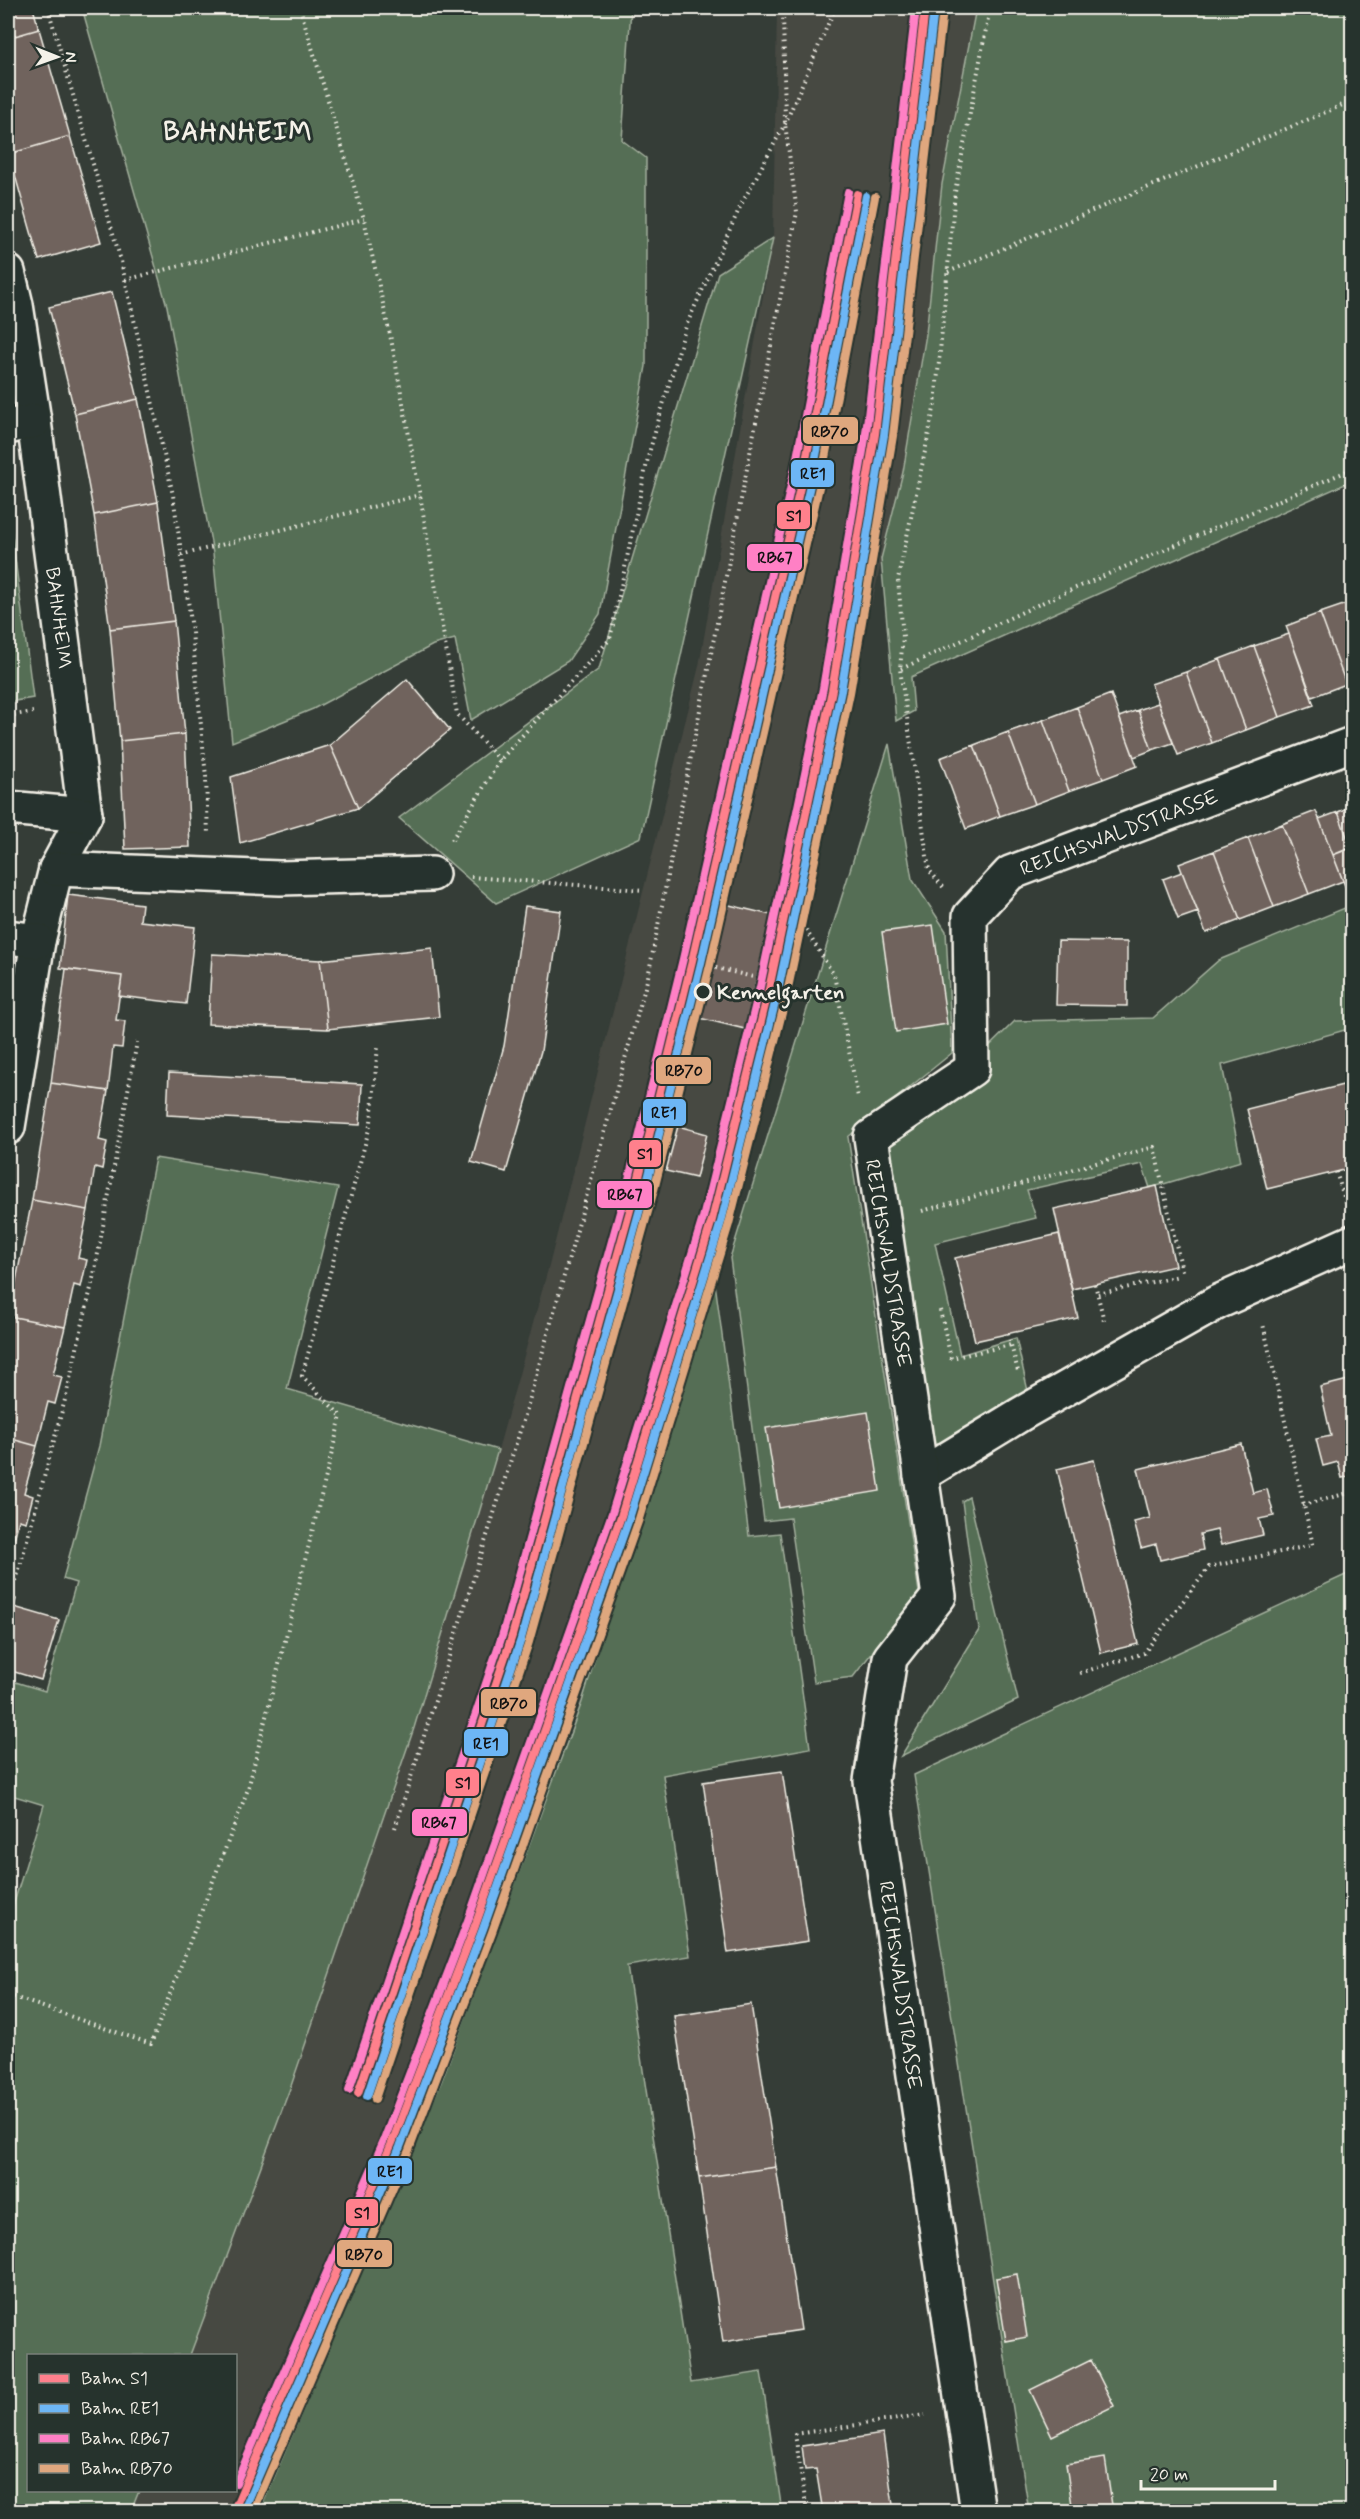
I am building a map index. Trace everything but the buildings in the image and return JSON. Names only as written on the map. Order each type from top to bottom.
[{"type":"street","name":"BAHNHEIM","points":[[8,272],[16,305],[21,424],[85,815]]},
{"type":"street","name":"REICHSWALDSTRASSE","points":[[978,2511],[871,1780],[890,1658],[939,1596],[871,1137],[972,1069],[970,916],[1011,873],[1353,744]]},
{"type":"street","points":[[8,808],[85,815],[23,939],[8,1127]]},
{"type":"street","points":[[56,869],[280,878],[432,874]]},
{"type":"street","points":[[921,1475],[1021,1414],[1197,1314],[1254,1286],[1351,1228]]},
{"type":"path","points":[[48,8],[125,280],[173,495],[191,622],[206,777],[209,875]]},
{"type":"path","points":[[300,8],[364,219],[392,344],[457,714],[500,760]]},
{"type":"path","points":[[395,1828],[525,1415],[648,977],[797,212],[785,124],[783,8]]},
{"type":"path","points":[[644,890],[432,874],[500,760],[610,639],[649,453],[686,326],[741,205],[785,124],[835,8]]},
{"type":"path","points":[[970,916],[929,870],[900,669],[903,637],[898,579],[935,404],[956,192],[990,8]]},
{"type":"path","points":[[948,272],[1353,101]]},
{"type":"path","points":[[125,280],[364,219]]},
{"type":"path","points":[[900,669],[1048,600],[1353,469]]},
{"type":"path","points":[[182,555],[420,495]]},
{"type":"path","points":[[8,716],[40,711]]},
{"type":"path","points":[[806,930],[834,975],[858,1098],[871,1137]]},
{"type":"path","points":[[704,965],[753,977]]},
{"type":"path","points":[[16,1581],[66,1396],[94,1275],[136,1042]]},
{"type":"path","points":[[8,1995],[151,2044],[248,1789],[341,1416],[302,1376],[371,1122],[378,1047]]},
{"type":"path","points":[[918,1212],[1154,1147],[1183,1275],[1098,1294]]},
{"type":"path","points":[[1336,1172],[1351,1228]]},
{"type":"path","points":[[1080,1673],[1144,1653],[1209,1567],[1313,1545],[1254,1286]]},
{"type":"path","points":[[938,1302],[951,1358],[1011,1345]]},
{"type":"path","points":[[1304,1505],[1353,1492]]},
{"type":"path","points":[[807,2511],[795,2434],[963,2410]]},
{"type":"shaded area","points":[[777,8],[976,8],[942,184],[926,334],[903,472],[713,1268],[582,1702],[442,2080],[260,2511],[131,2512],[139,2492],[237,2492],[237,2354],[190,2354],[292,2083],[414,1728],[498,1450],[550,1262],[699,666],[773,238]]},
{"type":"green space","points":[[82,8],[631,8],[622,140],[646,158],[646,366],[600,614],[568,661],[471,720],[455,639],[433,645],[313,709],[232,742],[213,553],[167,306]]},
{"type":"green space","points":[[976,8],[1352,8],[1352,481],[911,677],[914,711],[896,721],[881,559],[903,472],[926,334],[942,184]]},
{"type":"green space","points":[[773,238],[641,837],[496,903],[399,818],[599,669],[718,273]]},
{"type":"green space","points":[[8,504],[33,698],[8,702]]},
{"type":"green space","points":[[889,744],[912,879],[946,931],[952,1053],[848,1137],[919,1592],[853,1677],[814,1682],[790,1518],[764,1521],[730,1258]]},
{"type":"green space","points":[[1352,905],[1352,1028],[1222,1065],[1241,1161],[1150,1188],[1142,1164],[1027,1190],[1036,1218],[935,1243],[960,1355],[1016,1338],[1030,1400],[934,1453],[889,1145],[1015,1021],[1153,1018],[1219,960]]},
{"type":"green space","points":[[155,1158],[338,1188],[287,1389],[498,1450],[414,1728],[292,2083],[190,2354],[27,2354],[27,2492],[139,2492],[131,2511],[8,2511],[8,1922],[44,1805],[8,1794],[8,1687],[9,1680],[45,1691],[76,1583],[63,1579],[99,1446]]},
{"type":"green space","points":[[713,1268],[749,1536],[780,1533],[810,1748],[663,1775],[690,1956],[627,1966],[691,2383],[761,2372],[782,2511],[260,2511],[442,2080],[582,1702]]},
{"type":"green space","points":[[969,1497],[1018,1700],[901,1756],[979,1630],[962,1501]]},
{"type":"green space","points":[[1352,1572],[1352,2511],[1029,2511],[914,1775]]},
{"type":"rail line","name":"RB67","points":[[237,2481],[384,2140],[467,1923],[612,1513],[703,1218],[760,987],[823,688],[866,433],[916,8]]},
{"type":"rail line","name":"S1","points":[[233,2512],[392,2143],[475,1926],[621,1516],[712,1220],[769,989],[832,690],[875,434],[925,8]]},
{"type":"rail line","name":"RE1","points":[[243,2512],[400,2147],[483,1929],[629,1519],[721,1222],[778,991],[841,691],[884,435],[934,9]]},
{"type":"rail line","name":"RB70","points":[[253,2512],[409,2150],[492,1932],[638,1522],[729,1224],[787,993],[850,693],[893,436],[943,10]]},
{"type":"rail line","name":"RB67","points":[[349,2090],[503,1633],[628,1183],[683,959],[795,468],[848,192]]},
{"type":"rail line","name":"S1","points":[[358,2093],[512,1636],[637,1185],[692,961],[804,470],[857,194]]},
{"type":"rail line","name":"RE1","points":[[367,2096],[521,1639],[646,1187],[701,963],[813,472],[866,196]]},
{"type":"rail line","name":"RB70","points":[[375,2099],[529,1642],[654,1190],[710,965],[822,474],[875,197]]},
{"type":"place","name":"Kennelgarten","points":[[703,992]]},
{"type":"district","name":"BAHNHEIM","points":[[238,131]]}]
